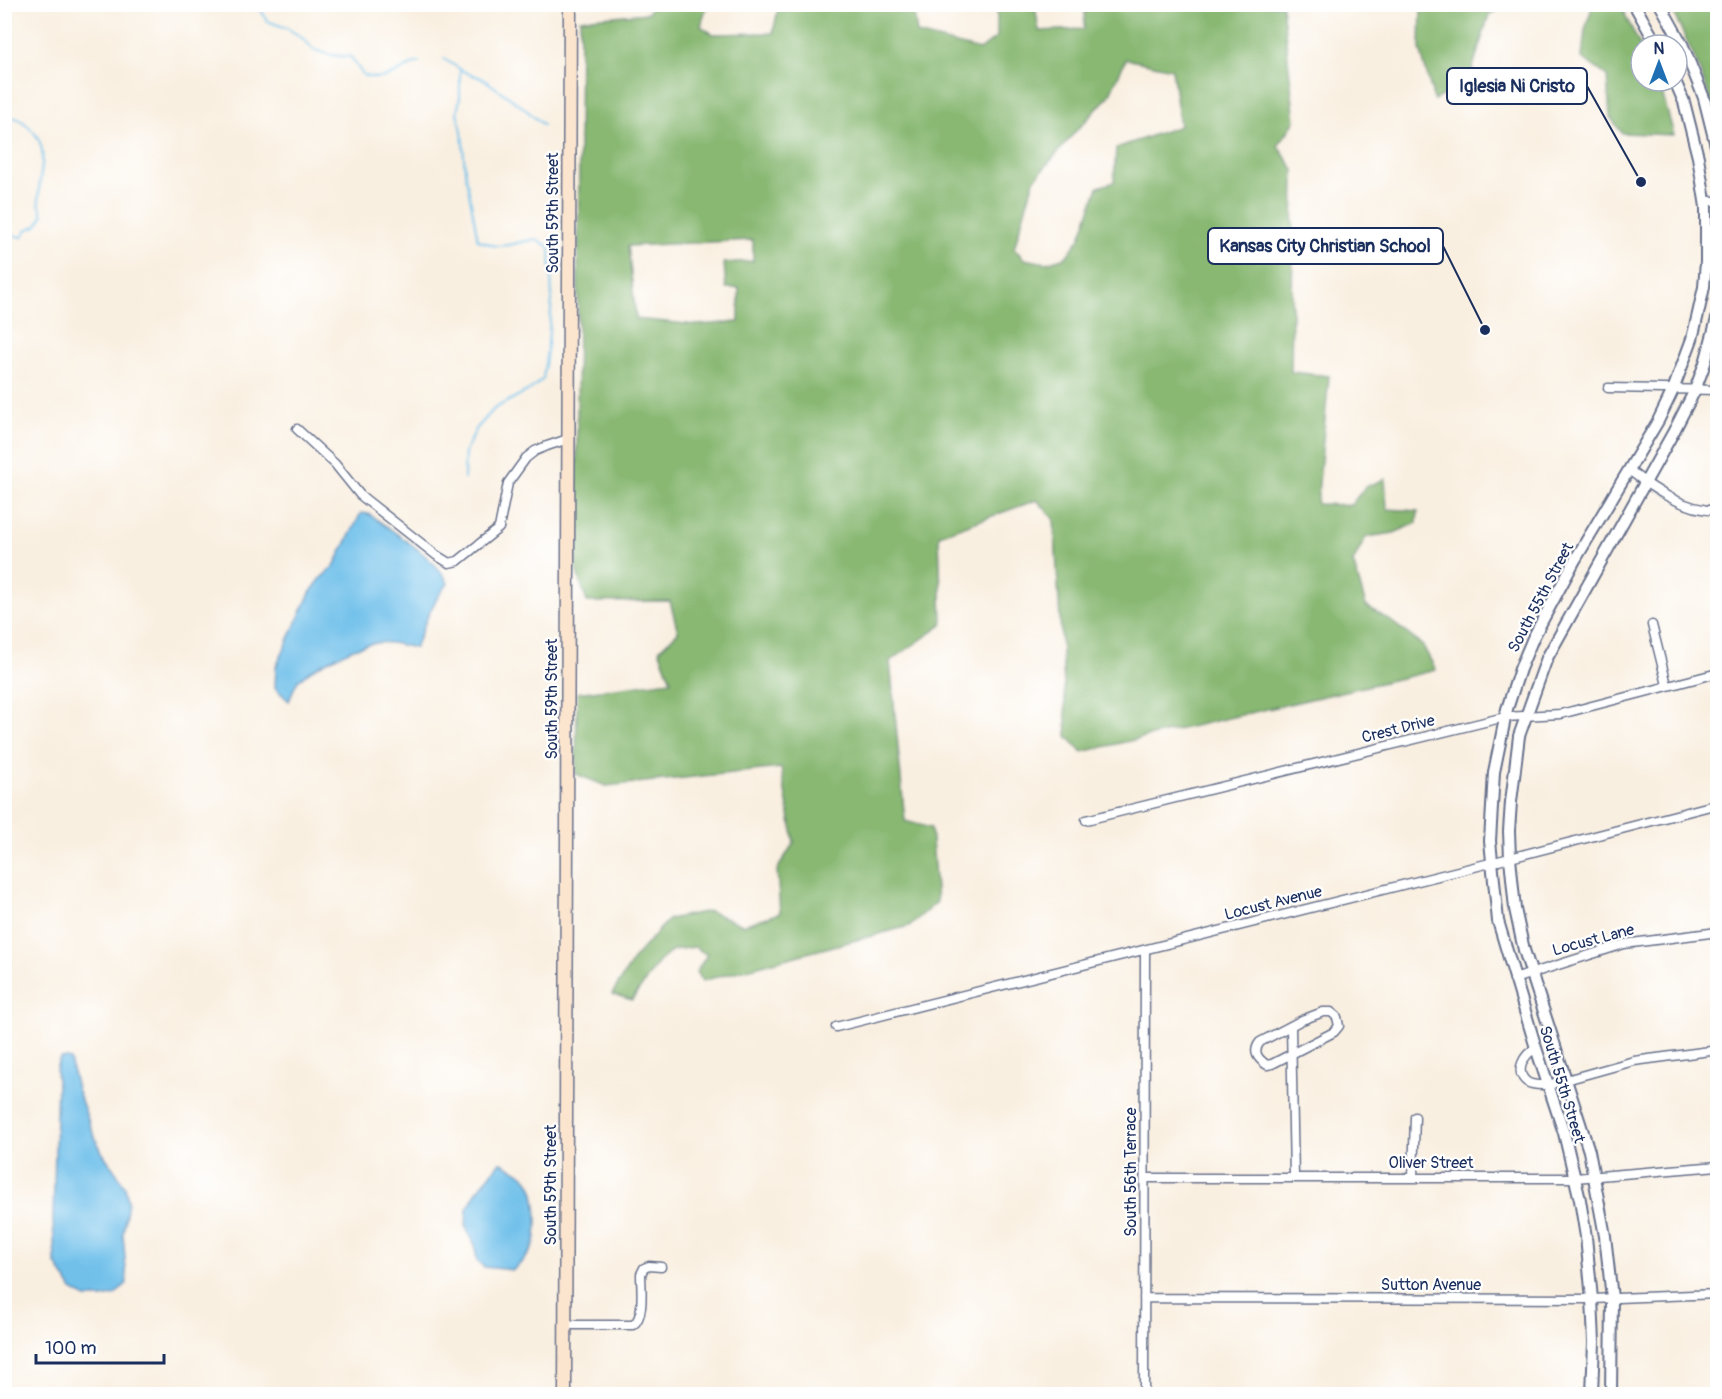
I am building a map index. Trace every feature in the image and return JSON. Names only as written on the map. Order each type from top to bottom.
[{"type":"main road","name":"South 59th Street","points":[[566,1395],[570,4]]},
{"type":"street","points":[[1634,4],[1650,33]]},
{"type":"street","points":[[1660,4],[1683,46],[1704,98],[1718,154]]},
{"type":"street","name":"South 55th Street","points":[[1592,1395],[1594,1342],[1592,1299],[1586,1237],[1575,1178],[1564,1134],[1497,921],[1490,841],[1494,772],[1505,717],[1520,669],[1533,638],[1575,560],[1658,421],[1673,390],[1692,339],[1704,287],[1707,234],[1705,201],[1698,157],[1680,93]]},
{"type":"street","points":[[1705,201],[1718,201]]},
{"type":"street","name":"South 55th Street","points":[[1611,1395],[1612,1298],[1595,1177],[1567,1080],[1524,950],[1515,909],[1509,831],[1520,736],[1547,658],[1695,390],[1718,315]]},
{"type":"street","points":[[1608,388],[1718,390]]},
{"type":"street","points":[[297,429],[335,464],[360,495],[436,555],[449,562],[458,561],[499,528],[508,483],[526,458],[535,451],[568,439]]},
{"type":"street","points":[[1629,470],[1645,482],[1689,506],[1718,511]]},
{"type":"street","points":[[1652,625],[1667,685]]},
{"type":"street","name":"Crest Drive","points":[[1086,820],[1505,717],[1561,714],[1718,673]]},
{"type":"street","name":"Locust Avenue","points":[[836,1027],[1492,863],[1718,804]]},
{"type":"street","name":"Locust Lane","points":[[1514,979],[1624,944],[1718,932]]},
{"type":"street","name":"South 56th Terrace","points":[[1144,1395],[1145,950]]},
{"type":"street","points":[[1323,1012],[1332,1012],[1337,1017],[1339,1026],[1334,1032],[1292,1054],[1267,1065],[1256,1054],[1260,1042],[1291,1026],[1323,1012]]},
{"type":"street","points":[[1291,1026],[1294,1177]]},
{"type":"street","points":[[1536,1048],[1521,1063],[1521,1072],[1527,1082],[1548,1086],[1634,1061],[1718,1050]]},
{"type":"street","points":[[1413,1177],[1415,1117]]},
{"type":"street","name":"Oliver Street","points":[[1145,1178],[1575,1178],[1718,1166]]},
{"type":"street","points":[[566,1325],[633,1325],[638,1322],[641,1274],[644,1268],[649,1266],[661,1267]]},
{"type":"street","name":"Sutton Avenue","points":[[1144,1298],[1592,1299],[1718,1294]]},
{"type":"green space","points":[[1593,4],[1620,5],[1634,33],[1629,33],[1629,93],[1662,93],[1674,135],[1622,133],[1610,117],[1607,76],[1582,58],[1585,30]]},
{"type":"green space","points":[[652,5],[707,5],[701,26],[713,34],[773,33],[779,5],[913,5],[917,34],[980,50],[997,37],[997,5],[1035,5],[1039,31],[1084,29],[1085,5],[1282,5],[1295,121],[1278,146],[1294,170],[1291,372],[1329,376],[1317,504],[1351,505],[1365,487],[1385,479],[1387,509],[1418,511],[1417,523],[1394,533],[1366,537],[1353,562],[1366,606],[1391,621],[1423,646],[1436,670],[1082,752],[1067,736],[1054,519],[1037,500],[939,535],[942,625],[890,661],[905,821],[931,828],[937,902],[909,926],[702,981],[696,972],[707,955],[695,947],[673,950],[659,962],[632,1000],[612,994],[635,957],[669,919],[709,911],[743,925],[780,913],[777,870],[794,842],[781,768],[606,786],[576,774],[577,693],[671,681],[659,650],[678,632],[670,601],[587,602],[576,569],[580,19],[648,13]],"holes":[[[1126,59],[1172,69],[1180,126],[1116,148],[1114,182],[1098,187],[1080,238],[1066,257],[1046,263],[1024,259],[1014,248],[1034,180],[1109,96]],[[753,240],[753,261],[724,263],[726,288],[739,288],[739,322],[697,325],[636,319],[628,246]]]},
{"type":"green space","points":[[1421,5],[1507,5],[1489,15],[1468,83],[1434,100],[1420,49]]},
{"type":"green space","points":[[1669,5],[1717,5],[1717,129],[1704,81],[1689,46],[1689,33],[1683,33]]},
{"type":"water","points":[[361,513],[369,514],[414,546],[436,566],[448,584],[432,606],[415,648],[379,643],[366,645],[346,653],[323,663],[299,680],[289,701],[275,688],[276,667],[310,593],[334,566]]},
{"type":"water","points":[[61,1058],[70,1060],[77,1089],[91,1128],[102,1152],[125,1186],[128,1201],[123,1234],[127,1283],[115,1295],[103,1298],[86,1298],[72,1290],[55,1262],[53,1219],[56,1072]]},
{"type":"water","points":[[500,1162],[528,1180],[536,1204],[535,1242],[528,1255],[513,1270],[484,1267],[477,1261],[475,1245],[466,1227],[467,1209],[476,1193]]},
{"type":"waterway","points":[[258,4],[267,21],[287,28],[301,37],[314,50],[351,57],[363,75],[383,77],[419,62]]},
{"type":"waterway","points":[[444,59],[460,69],[460,97],[457,113],[462,131],[465,171],[478,240],[496,246],[536,239],[550,247],[552,300],[543,379],[531,389],[495,408],[477,428],[465,451],[464,478]]},
{"type":"waterway","points":[[460,69],[482,78],[524,108],[543,125]]},
{"type":"waterway","points":[[4,116],[23,122],[41,145],[39,203],[43,216],[36,226],[26,230],[23,237],[4,234]]},
{"type":"place","name":"Iglesia Ni Cristo","points":[[1641,182]]},
{"type":"place","name":"Kansas City Christian School","points":[[1485,330]]}]
